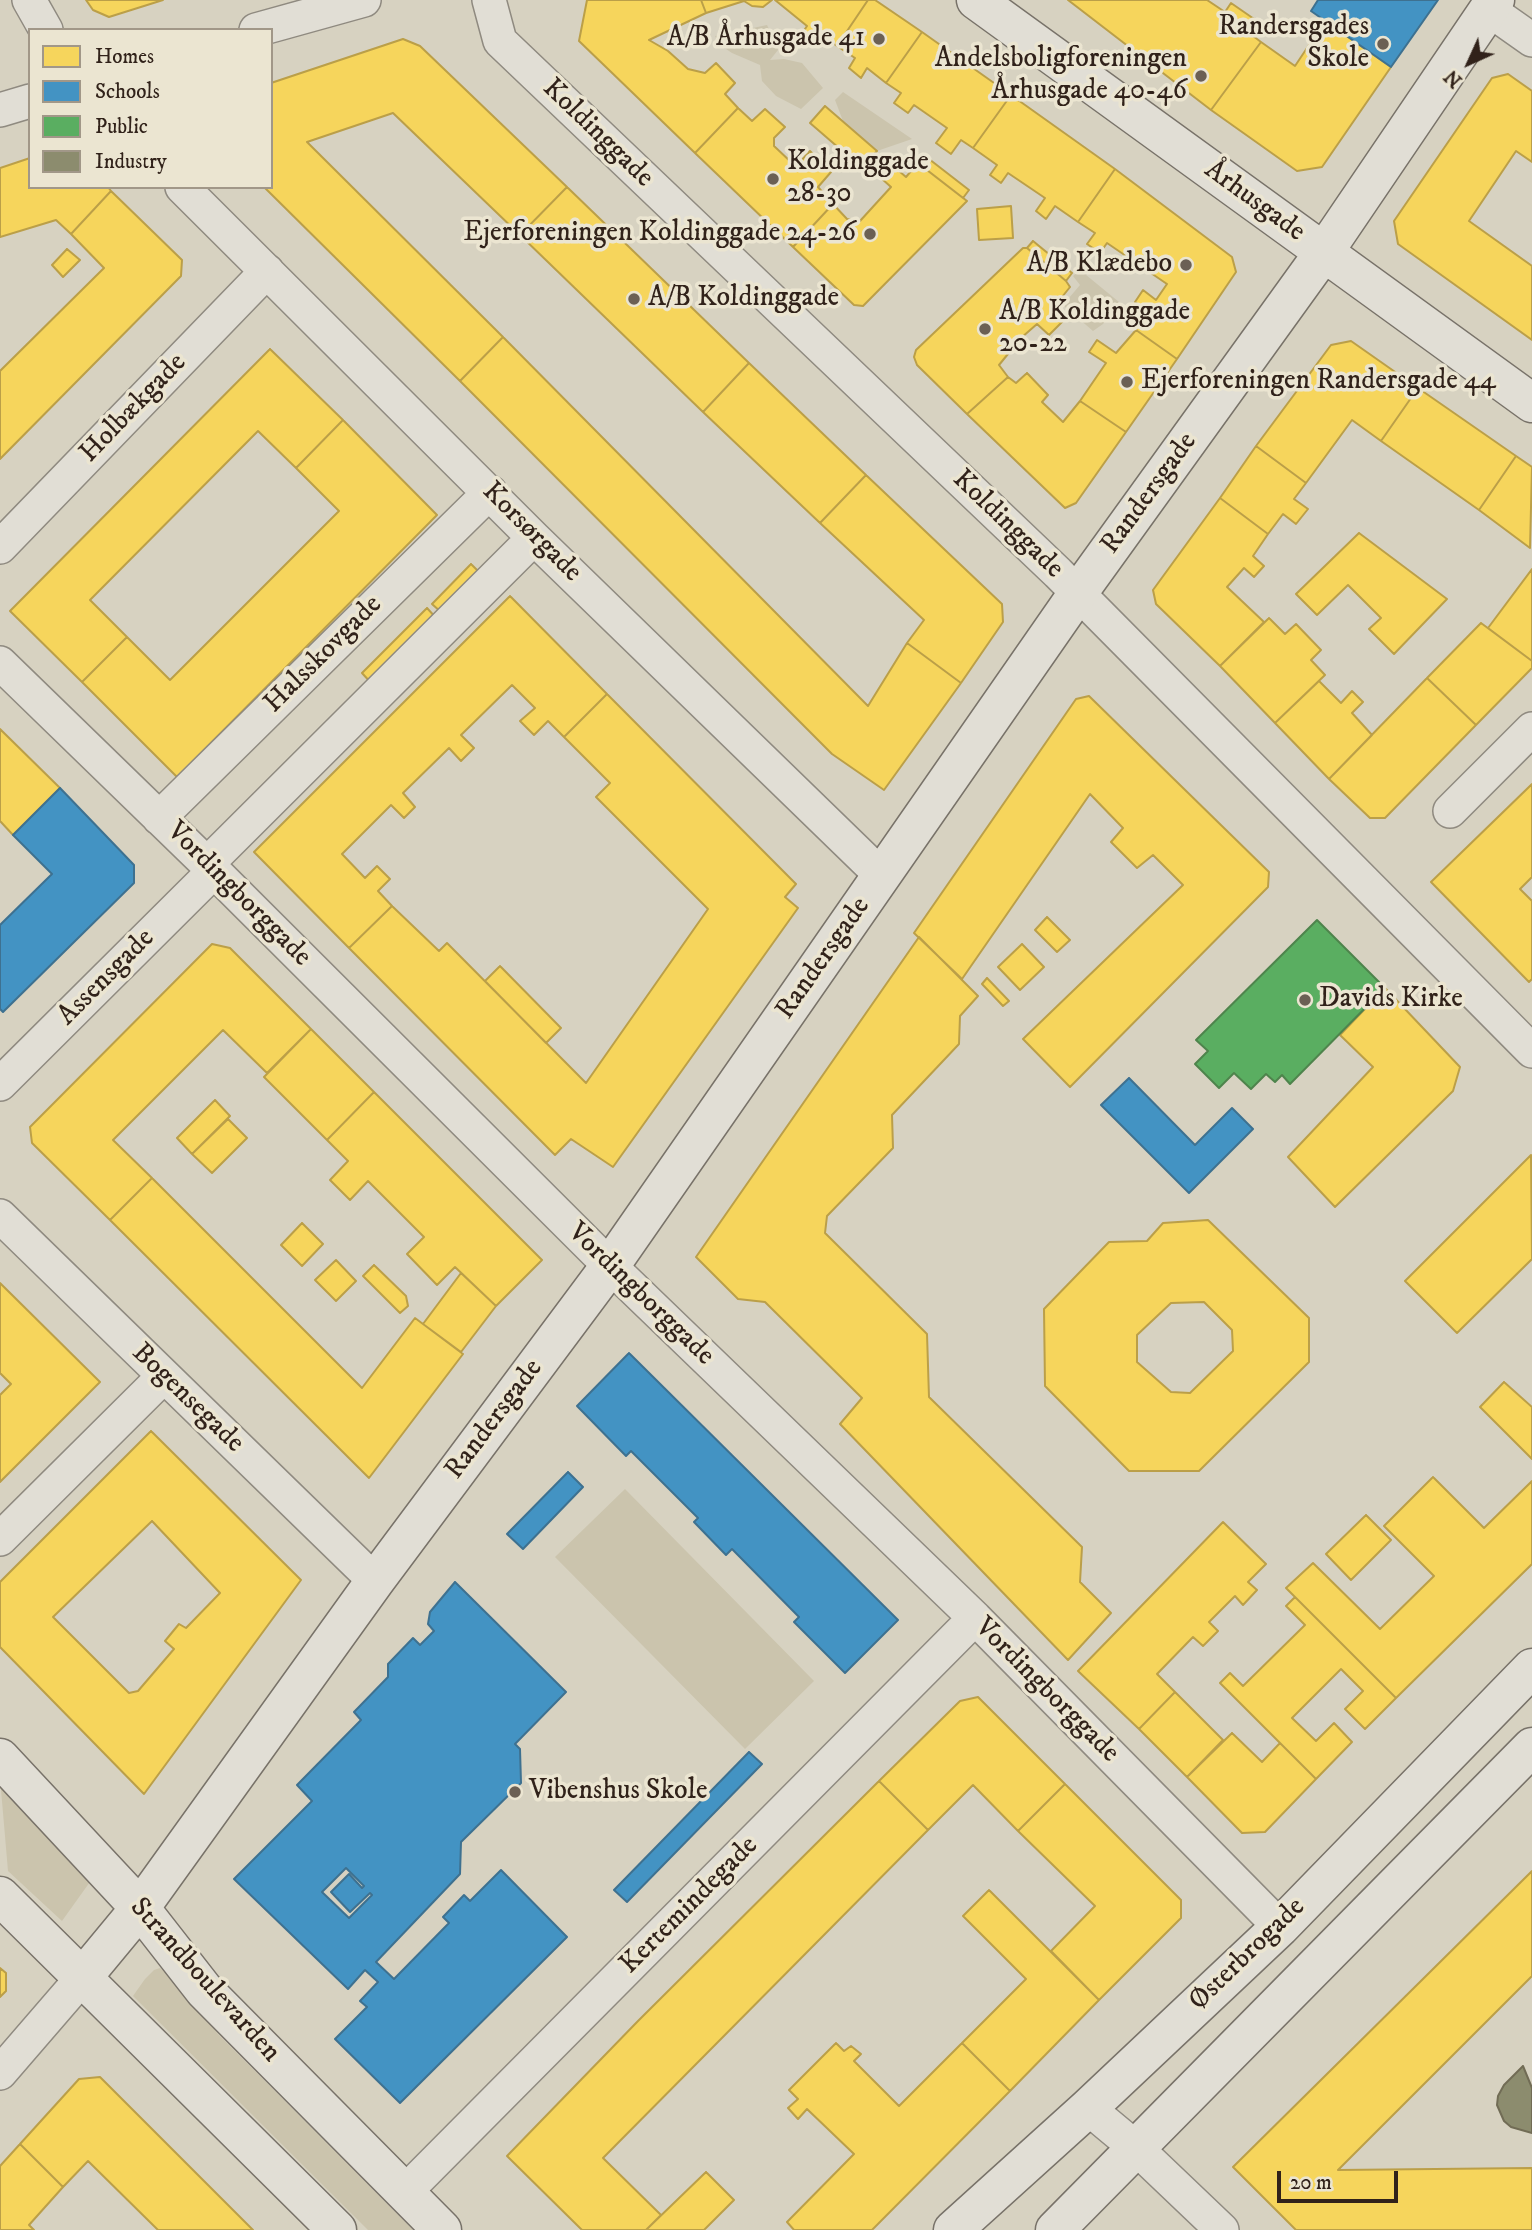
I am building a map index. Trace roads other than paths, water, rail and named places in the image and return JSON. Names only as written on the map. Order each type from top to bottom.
[{"type":"street","points":[[30,0],[45,28]]},
{"type":"street","points":[[268,18],[364,0]]},
{"type":"street","name":"Koldinggade","points":[[489,0],[500,41],[1078,593],[1532,1051]]},
{"type":"street","name":"Århusgade","points":[[976,0],[1532,403]]},
{"type":"street","points":[[1491,4],[1532,40]]},
{"type":"street","name":"Randersgade","points":[[82,1978],[140,1908],[375,1581],[610,1266],[1078,593],[1324,252],[1491,4]]},
{"type":"street","points":[[0,110],[28,102]]},
{"type":"street","name":"Korsørgade","points":[[184,189],[534,538],[882,876]]},
{"type":"street","name":"Holbækgade","points":[[0,547],[267,271]]},
{"type":"street","name":"Halsskovgade","points":[[159,818],[490,492]]},
{"type":"street","points":[[211,868],[534,538]]},
{"type":"street","name":"Vordingborggade","points":[[0,663],[211,868],[610,1266],[975,1618],[1280,1927]]},
{"type":"street","points":[[1450,811],[1532,729]]},
{"type":"street","name":"Assensgade","points":[[0,1084],[211,868]]},
{"type":"street","name":"Bogensegade","points":[[0,1216],[375,1581]]},
{"type":"street","points":[[0,1539],[164,1376]]},
{"type":"street","name":"Kertemindegade","points":[[405,2192],[975,1618]]},
{"type":"street","name":"Østerbrogade","points":[[953,2230],[1088,2108],[1280,1927],[1532,1668]]},
{"type":"street","name":"Østerbrogade","points":[[1055,2230],[1532,1747]]},
{"type":"street","name":"Strandboulevarden","points":[[0,1758],[140,1908],[204,1990],[442,2230]]},
{"type":"street","points":[[0,1896],[337,2230]]},
{"type":"street","points":[[1280,1927],[1318,1965]]},
{"type":"street","points":[[0,2073],[82,1978]]},
{"type":"street","points":[[1088,2108],[1136,2148],[1222,2230]]},
{"type":"place","name":"A/B Århusgade 41","points":[[879,39]]},
{"type":"place","name":"Randersgades Skole","points":[[1383,44]]},
{"type":"place","name":"Andelsboligforeningen Århusgade 40-46","points":[[1201,76]]},
{"type":"place","name":"Koldinggade 28-30","points":[[773,179]]},
{"type":"place","name":"Ejerforeningen Koldinggade 24-26","points":[[870,234]]},
{"type":"place","name":"A/B Klædebo","points":[[1186,265]]},
{"type":"place","name":"A/B Koldinggade","points":[[634,299]]},
{"type":"place","name":"A/B Koldinggade 20-22","points":[[985,329]]},
{"type":"place","name":"Ejerforeningen Randersgade 44","points":[[1127,382]]},
{"type":"place","name":"Davids Kirke","points":[[1305,1000]]},
{"type":"place","name":"Vibenshus Skole","points":[[515,1792]]}]
